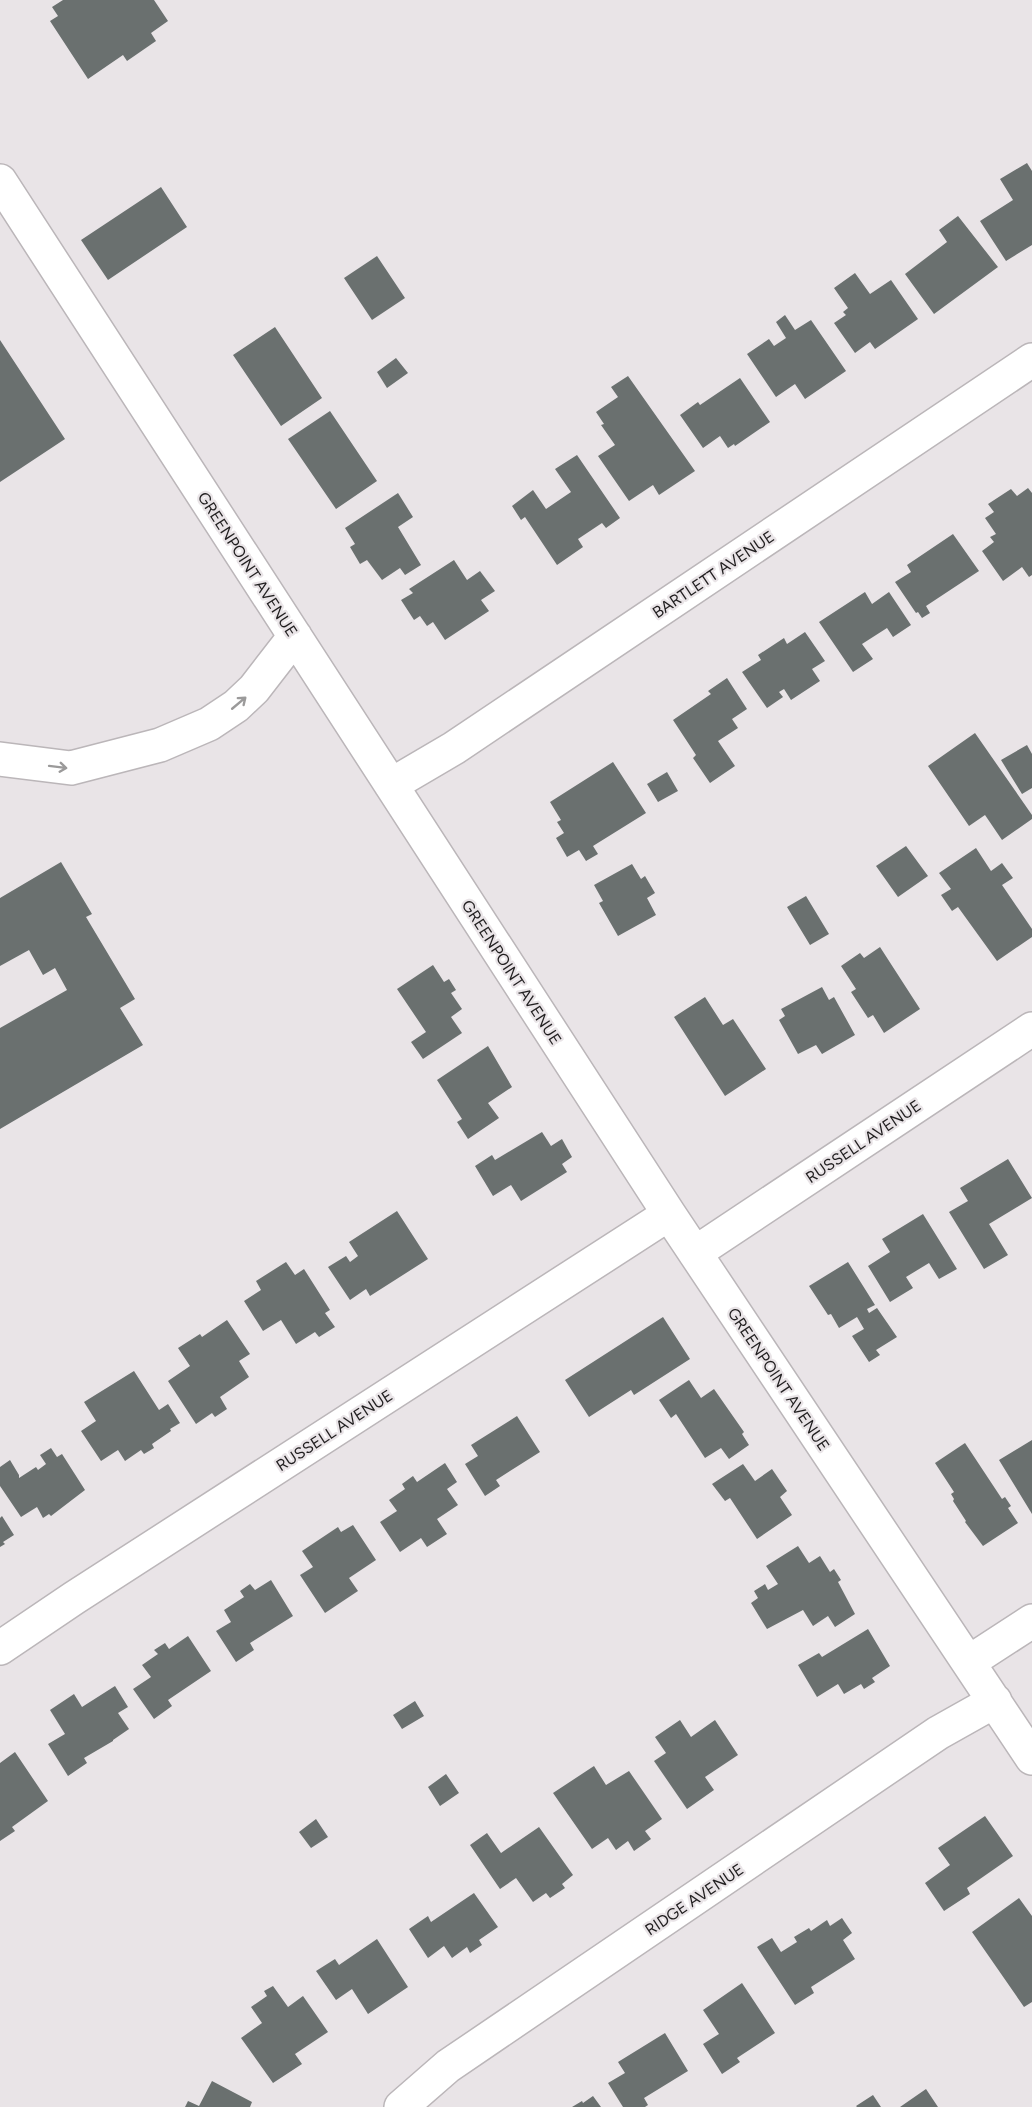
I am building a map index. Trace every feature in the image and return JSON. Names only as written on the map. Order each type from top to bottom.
[{"type":"street","name":"GREENPOINT AVENUE","points":[[0,181],[669,1214],[1032,1758]]},
{"type":"street","name":"BARTLETT AVENUE","points":[[391,785],[454,747],[1032,360]]},
{"type":"street","points":[[0,759],[70,768],[160,745],[209,724],[236,706],[254,689],[295,636]]},
{"type":"street","name":"RUSSELL AVENUE","points":[[695,1253],[1032,1029]]},
{"type":"street","name":"RUSSELL AVENUE","points":[[0,1648],[669,1214]]},
{"type":"street","points":[[969,1662],[1032,1621]]},
{"type":"street","name":"RIDGE AVENUE","points":[[401,2107],[448,2066],[938,1733],[995,1701]]},
{"type":"building","points":[[63,0],[154,0],[168,21],[151,33],[156,41],[127,61],[123,55],[88,79],[50,21],[58,16],[52,7]]},
{"type":"building","points":[[1027,163],[1032,171],[1032,245],[1006,261],[980,221],[1013,200],[1000,179]]},
{"type":"building","points":[[161,187],[187,227],[108,280],[81,240]]},
{"type":"building","points":[[958,216],[998,267],[934,314],[905,274],[947,242],[939,230]]},
{"type":"building","points":[[377,256],[405,298],[372,320],[344,278]]},
{"type":"building","points":[[855,273],[870,294],[891,280],[918,319],[875,349],[870,342],[855,353],[834,323],[846,315],[843,312],[848,308],[834,288]]},
{"type":"building","points":[[785,315],[795,330],[811,320],[846,371],[805,399],[795,384],[776,397],[747,354],[769,339],[774,346],[786,338],[776,322]]},
{"type":"building","points":[[275,327],[322,398],[281,426],[233,355]]},
{"type":"building","points":[[0,340],[65,439],[0,482]]},
{"type":"building","points":[[396,358],[408,373],[387,388],[377,372]]},
{"type":"building","points":[[628,376],[695,471],[659,495],[653,485],[629,501],[598,456],[615,445],[601,425],[604,424],[596,412],[618,397],[611,387]]},
{"type":"building","points":[[740,378],[770,422],[735,446],[734,444],[728,448],[720,436],[703,448],[680,415],[698,402],[700,405]]},
{"type":"building","points":[[330,411],[377,481],[336,509],[288,439]]},
{"type":"building","points":[[577,455],[620,518],[606,528],[602,523],[578,539],[583,547],[557,565],[525,517],[521,520],[512,506],[533,490],[546,509],[571,492],[555,469]]},
{"type":"building","points":[[1028,488],[1032,493],[1032,575],[1029,577],[1022,567],[1003,581],[982,551],[994,542],[990,537],[996,534],[985,518],[994,512],[988,504],[1011,489],[1017,496]]},
{"type":"building","points":[[398,493],[413,517],[398,527],[421,565],[405,575],[400,568],[382,580],[367,560],[360,564],[350,547],[355,544],[345,528]]},
{"type":"building","points":[[953,534],[979,571],[926,606],[930,613],[922,618],[918,612],[916,613],[895,582],[911,572],[907,565]]},
{"type":"building","points":[[454,560],[467,580],[480,571],[495,591],[481,600],[489,611],[445,640],[433,622],[427,626],[420,616],[414,620],[401,600],[413,593],[409,589]]},
{"type":"building","points":[[865,592],[872,604],[889,592],[911,625],[893,637],[887,628],[862,644],[873,659],[853,672],[819,622]]},
{"type":"building","points":[[805,632],[825,661],[812,669],[820,681],[791,700],[784,689],[779,692],[783,697],[767,708],[742,672],[761,660],[758,655],[784,638],[787,644]]},
{"type":"building","points":[[727,678],[747,709],[732,719],[738,728],[718,741],[735,766],[710,783],[693,758],[696,755],[673,720],[711,694],[708,691]]},
{"type":"building","points":[[975,733],[1032,815],[1032,819],[1002,840],[985,815],[969,826],[928,766]]},
{"type":"building","points":[[1027,745],[1032,754],[1032,788],[1022,794],[1001,760]]},
{"type":"building","points":[[613,762],[646,813],[593,846],[598,854],[586,861],[579,850],[567,857],[556,838],[564,833],[557,822],[561,820],[550,802]]},
{"type":"building","points":[[667,772],[678,791],[658,802],[647,784]]},
{"type":"building","points":[[906,846],[928,876],[898,897],[876,866]]},
{"type":"building","points":[[976,848],[991,871],[1002,863],[1013,878],[1002,885],[1032,929],[1032,937],[997,961],[958,907],[952,911],[941,895],[951,889],[939,873]]},
{"type":"building","points":[[61,862],[92,914],[86,917],[135,999],[120,1008],[143,1045],[0,1129],[0,1028],[67,990],[55,968],[43,975],[29,950],[0,966],[0,898]]},
{"type":"building","points":[[632,864],[641,879],[645,876],[655,893],[647,898],[656,915],[618,936],[599,903],[603,901],[594,885]]},
{"type":"building","points":[[806,896],[829,934],[810,945],[787,907]]},
{"type":"building","points":[[880,947],[920,1009],[884,1033],[873,1015],[868,1018],[851,992],[856,989],[841,966],[860,953],[864,958]]},
{"type":"building","points":[[433,965],[444,982],[449,979],[456,990],[451,993],[462,1009],[451,1017],[462,1033],[423,1059],[411,1042],[426,1032],[397,989]]},
{"type":"building","points":[[822,987],[829,1000],[834,997],[855,1035],[822,1054],[816,1045],[798,1054],[779,1020],[785,1016],[781,1009]]},
{"type":"building","points":[[705,997],[723,1025],[733,1019],[766,1069],[725,1096],[674,1017]]},
{"type":"building","points":[[488,1046],[512,1087],[488,1103],[499,1118],[468,1139],[457,1122],[462,1119],[437,1080]]},
{"type":"building","points":[[542,1132],[551,1146],[562,1139],[572,1157],[562,1164],[567,1172],[521,1201],[511,1185],[493,1196],[475,1166],[492,1155],[495,1160]]},
{"type":"building","points":[[1008,1159],[1032,1198],[989,1224],[1008,1255],[984,1269],[949,1212],[968,1201],[960,1188]]},
{"type":"building","points":[[397,1211],[428,1259],[370,1296],[366,1289],[350,1300],[328,1267],[346,1256],[350,1262],[358,1256],[349,1242]]},
{"type":"building","points":[[923,1214],[957,1269],[939,1279],[929,1263],[906,1277],[913,1288],[890,1302],[868,1266],[890,1252],[882,1239]]},
{"type":"building","points":[[286,1262],[295,1275],[304,1269],[330,1310],[325,1313],[335,1327],[319,1337],[315,1332],[296,1344],[281,1320],[263,1331],[244,1301],[261,1290],[256,1281]]},
{"type":"building","points":[[848,1262],[875,1305],[867,1309],[869,1313],[877,1308],[897,1337],[876,1350],[880,1355],[869,1362],[852,1336],[864,1329],[857,1317],[839,1328],[809,1286]]},
{"type":"building","points":[[663,1317],[690,1359],[634,1395],[631,1390],[589,1417],[565,1380]]},
{"type":"building","points":[[227,1320],[250,1354],[239,1361],[249,1377],[220,1397],[227,1409],[215,1417],[212,1413],[196,1424],[168,1381],[190,1366],[178,1348],[200,1334],[202,1337]]},
{"type":"building","points":[[134,1371],[159,1410],[168,1404],[180,1423],[152,1444],[154,1448],[144,1454],[141,1450],[125,1461],[118,1450],[101,1461],[81,1431],[96,1421],[84,1402]]},
{"type":"building","points":[[689,1380],[701,1398],[714,1389],[744,1432],[742,1434],[749,1445],[729,1459],[721,1448],[705,1458],[676,1414],[671,1418],[659,1400]]},
{"type":"building","points":[[517,1416],[540,1452],[496,1480],[500,1486],[485,1496],[465,1464],[478,1456],[471,1445]]},
{"type":"building","points":[[1032,1440],[1032,1514],[999,1460]]},
{"type":"building","points":[[965,1443],[1002,1499],[1005,1497],[1011,1506],[1008,1508],[1018,1523],[983,1546],[965,1522],[953,1501],[951,1494],[954,1492],[935,1463]]},
{"type":"building","points":[[51,1448],[57,1457],[62,1454],[85,1490],[51,1516],[49,1514],[43,1518],[37,1507],[21,1517],[0,1486],[0,1467],[10,1460],[19,1478],[36,1467],[38,1470],[46,1464],[40,1455]]},
{"type":"building","points":[[445,1463],[457,1482],[447,1489],[458,1505],[437,1519],[447,1534],[427,1547],[421,1538],[400,1552],[380,1522],[397,1511],[389,1500],[405,1489],[402,1484],[413,1476],[417,1482]]},
{"type":"building","points":[[743,1464],[755,1481],[772,1469],[787,1491],[780,1497],[792,1515],[757,1539],[730,1498],[725,1501],[712,1484]]},
{"type":"building","points":[[2,1516],[14,1535],[3,1542],[5,1544],[0,1547],[0,1518]]},
{"type":"building","points":[[353,1525],[376,1560],[349,1578],[358,1591],[325,1613],[300,1575],[313,1567],[302,1551],[338,1527],[341,1532]]},
{"type":"building","points":[[798,1546],[809,1563],[820,1556],[830,1572],[834,1569],[841,1580],[838,1582],[855,1614],[835,1627],[828,1616],[813,1626],[803,1610],[767,1629],[751,1603],[758,1598],[754,1591],[765,1584],[768,1590],[778,1584],[766,1566]]},
{"type":"building","points":[[271,1580],[293,1616],[250,1643],[254,1650],[236,1662],[216,1631],[231,1622],[224,1610],[244,1597],[240,1591],[250,1584],[255,1590]]},
{"type":"building","points":[[868,1629],[890,1666],[872,1678],[875,1682],[864,1689],[861,1684],[844,1694],[838,1684],[817,1697],[798,1665],[819,1653],[822,1657]]},
{"type":"building","points":[[188,1636],[211,1671],[168,1700],[172,1706],[154,1719],[133,1689],[151,1677],[142,1665],[158,1654],[154,1650],[165,1643],[169,1649]]},
{"type":"building","points":[[115,1686],[128,1707],[118,1713],[129,1729],[84,1758],[87,1763],[68,1776],[48,1744],[65,1734],[50,1710],[74,1694],[82,1707]]},
{"type":"building","points":[[415,1701],[424,1716],[402,1729],[393,1715]]},
{"type":"building","points":[[680,1720],[691,1737],[715,1720],[738,1755],[705,1777],[714,1790],[687,1809],[654,1761],[666,1753],[655,1737]]},
{"type":"building","points":[[15,1752],[48,1801],[12,1827],[15,1831],[0,1841],[0,1763]]},
{"type":"building","points":[[594,1766],[606,1785],[629,1771],[662,1819],[645,1831],[651,1839],[634,1851],[628,1841],[616,1850],[608,1838],[592,1849],[553,1793]]},
{"type":"building","points":[[446,1774],[459,1793],[440,1806],[428,1787]]},
{"type":"building","points":[[985,1816],[1013,1856],[967,1888],[970,1894],[944,1911],[925,1883],[950,1865],[938,1848]]},
{"type":"building","points":[[316,1819],[328,1837],[311,1848],[299,1832]]},
{"type":"building","points":[[539,1827],[573,1875],[562,1884],[565,1888],[550,1898],[546,1893],[533,1902],[516,1878],[500,1889],[470,1845],[487,1833],[501,1853]]},
{"type":"building","points":[[474,1893],[498,1927],[479,1940],[482,1945],[470,1953],[467,1947],[452,1958],[444,1946],[428,1958],[409,1929],[428,1916],[431,1922]]},
{"type":"building","points":[[1019,1898],[1032,1916],[1032,2002],[1024,2007],[972,1932]]},
{"type":"building","points":[[842,1918],[852,1933],[843,1940],[855,1959],[811,1987],[814,1993],[795,2005],[757,1947],[772,1938],[781,1952],[797,1942],[794,1937],[809,1928],[811,1931],[827,1920],[830,1926]]},
{"type":"building","points":[[377,1939],[408,1987],[368,2014],[352,1989],[336,2000],[316,1971],[335,1959],[339,1965]]},
{"type":"building","points":[[742,1983],[775,2033],[737,2058],[740,2062],[722,2074],[703,2044],[719,2034],[703,2010]]},
{"type":"building","points":[[273,1986],[288,2007],[303,1996],[328,2032],[295,2054],[302,2064],[273,2083],[241,2038],[262,2023],[251,2007],[267,1996],[264,1991]]},
{"type":"building","points":[[665,2033],[688,2071],[644,2098],[648,2105],[645,2107],[623,2107],[608,2083],[625,2073],[618,2062]]},
{"type":"building","points":[[212,2081],[252,2102],[250,2107],[185,2107],[188,2101],[199,2106]]},
{"type":"building","points":[[926,2089],[938,2107],[900,2107]]},
{"type":"building","points":[[873,2095],[881,2107],[856,2106]]},
{"type":"building","points":[[593,2096],[601,2107],[572,2107],[582,2101],[583,2103]]}]
